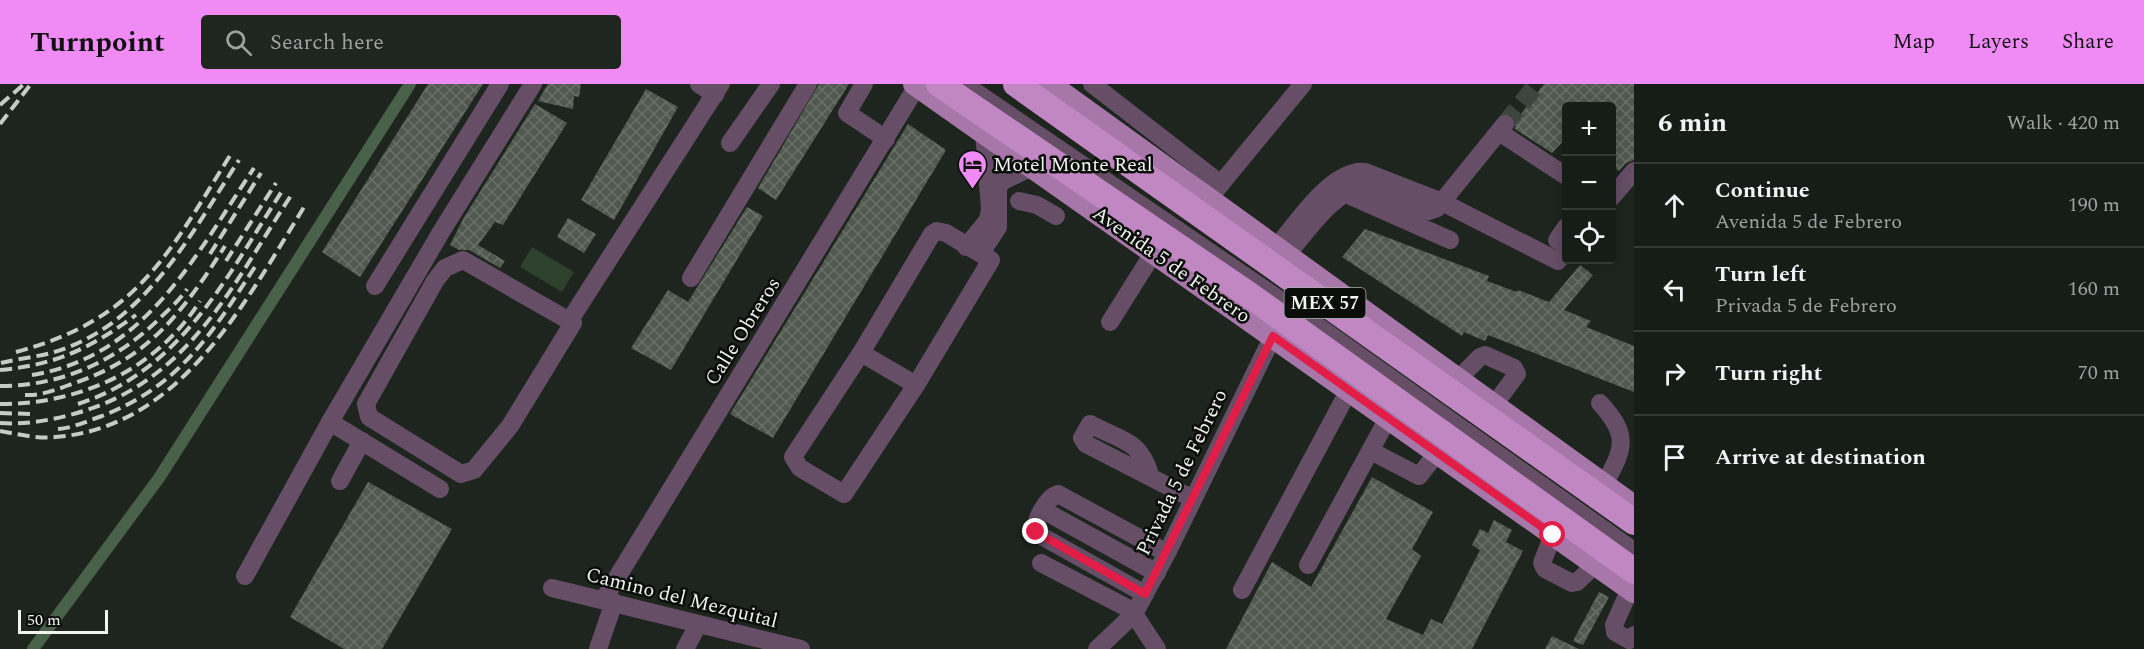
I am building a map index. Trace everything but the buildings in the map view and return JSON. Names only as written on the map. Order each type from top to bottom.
[{"type":"highway","name":"MEX 57","points":[[1016,84],[1598,488],[1633,507]]},
{"type":"highway","name":"Avenida 5 de Febrero","points":[[923,85],[1248,294],[1548,509],[1629,583]]},
{"type":"highway","points":[[1520,424],[1598,488]]},
{"type":"main road","points":[[1050,84],[1095,116],[1215,192],[1281,252],[1520,424]]},
{"type":"main road","name":"Avenida 5 de Febrero","points":[[923,85],[984,132],[1595,565],[1629,583]]},
{"type":"street","points":[[375,286],[500,84]]},
{"type":"street","points":[[245,576],[330,422],[441,232],[533,84]]},
{"type":"street","points":[[573,323],[570,320],[718,89],[699,84]]},
{"type":"street","points":[[730,143],[771,84]]},
{"type":"street","points":[[691,278],[807,84]]},
{"type":"street","points":[[864,84],[847,113],[886,139]]},
{"type":"street","points":[[964,84],[1295,310],[1634,551]]},
{"type":"street","points":[[980,84],[1279,287],[1634,540]]},
{"type":"street","points":[[1081,84],[1095,116]]},
{"type":"street","points":[[1092,84],[1215,192],[1303,84]]},
{"type":"street","name":"Calle Obreros","points":[[598,649],[609,601],[886,139],[923,85]]},
{"type":"street","points":[[1281,252],[1337,190],[1365,186],[1430,211],[1442,202],[1502,128],[1562,173]]},
{"type":"street","points":[[973,250],[988,220],[990,209],[984,132]]},
{"type":"street","points":[[1616,192],[1634,171]]},
{"type":"street","points":[[973,250],[998,227],[998,189],[1001,182],[1043,173]]},
{"type":"street","points":[[1043,173],[1028,203],[1056,216]]},
{"type":"street","points":[[1337,190],[1450,240]]},
{"type":"street","points":[[1442,202],[1558,261],[1562,244]]},
{"type":"street","points":[[942,231],[973,250],[989,258],[990,263],[916,386],[849,490],[844,494],[800,468],[793,457],[861,353],[932,234],[942,231]]},
{"type":"street","points":[[1110,322],[1155,252]]},
{"type":"street","points":[[463,260],[573,323],[510,426],[474,470],[461,474],[369,417],[366,404],[378,380],[435,281],[445,268],[453,263],[463,260]]},
{"type":"street","name":"Privada 5 de Febrero","points":[[1097,649],[1135,613],[1167,553],[1273,336]]},
{"type":"street","points":[[861,353],[916,386]]},
{"type":"street","points":[[1458,379],[1480,357],[1485,355],[1514,368],[1517,374],[1494,405]]},
{"type":"street","points":[[1242,590],[1348,390]]},
{"type":"street","points":[[1598,488],[1618,460],[1621,443],[1617,422],[1600,404]]},
{"type":"street","points":[[1308,565],[1388,418]]},
{"type":"street","points":[[330,422],[440,489]]},
{"type":"street","points":[[340,481],[362,441]]},
{"type":"street","points":[[1371,450],[1419,476],[1437,453]]},
{"type":"street","points":[[1150,475],[1193,499]]},
{"type":"street","points":[[1145,594],[1036,532],[1035,526],[1043,510],[1048,501],[1058,494],[1167,553]]},
{"type":"street","points":[[1043,510],[1157,573]]},
{"type":"street","points":[[1553,535],[1542,563],[1545,569],[1572,584],[1595,565]]},
{"type":"street","points":[[1041,563],[1135,613],[1157,649]]},
{"type":"street","points":[[1629,583],[1614,625],[1615,632],[1621,638],[1629,640],[1634,635]]},
{"type":"street","name":"Camino del Mezquital","points":[[552,588],[698,625],[763,645],[801,649]]},
{"type":"street","points":[[685,649],[698,625]]},
{"type":"green space","points":[[532,247],[574,272],[562,292],[520,267]]},
{"type":"waterway","points":[[33,649],[159,478],[410,84]]},
{"type":"tunnel","points":[[1505,124],[1537,84]]},
{"type":"railway","points":[[0,105],[24,84]]},
{"type":"railway","points":[[0,124],[31,84]]},
{"type":"railway","points":[[16,352],[58,338],[93,321],[121,301],[146,278],[168,252],[231,154]]},
{"type":"railway","points":[[1,363],[51,353],[84,340],[113,322],[162,275],[183,247],[239,160]]},
{"type":"railway","points":[[32,375],[72,364],[107,347],[137,324],[164,297],[188,267],[254,168]]},
{"type":"railway","points":[[210,254],[261,173]]},
{"type":"railway","points":[[226,261],[276,183]]},
{"type":"railway","points":[[78,404],[115,388],[147,368],[175,343],[222,285],[284,188]]},
{"type":"railway","points":[[0,423],[39,421],[77,413],[116,398],[150,378],[179,354],[204,326],[227,295],[292,194]]},
{"type":"railway","points":[[0,431],[27,436],[55,437],[100,428],[139,410],[174,385],[206,353],[234,318],[306,204]]},
{"type":"railway","points":[[25,395],[53,391],[97,374],[121,362],[142,347],[178,313],[225,246]]},
{"type":"railway","points":[[58,429],[80,424],[130,403],[175,372],[210,332],[258,262]]},
{"type":"railway","points":[[0,386],[44,382],[85,369],[105,359],[141,335],[187,289]]},
{"type":"railway","points":[[0,404],[59,398],[113,379],[161,347],[182,326],[200,301]]},
{"type":"railway","points":[[0,370],[39,364],[72,353],[104,337],[136,315]]},
{"type":"railway","points":[[0,413],[31,414]]},
{"type":"place","name":"Motel Monte Real","points":[[972,190]]},
{"type":"route","points":[[1036,532],[1145,594],[1273,336],[1553,535]]}]
